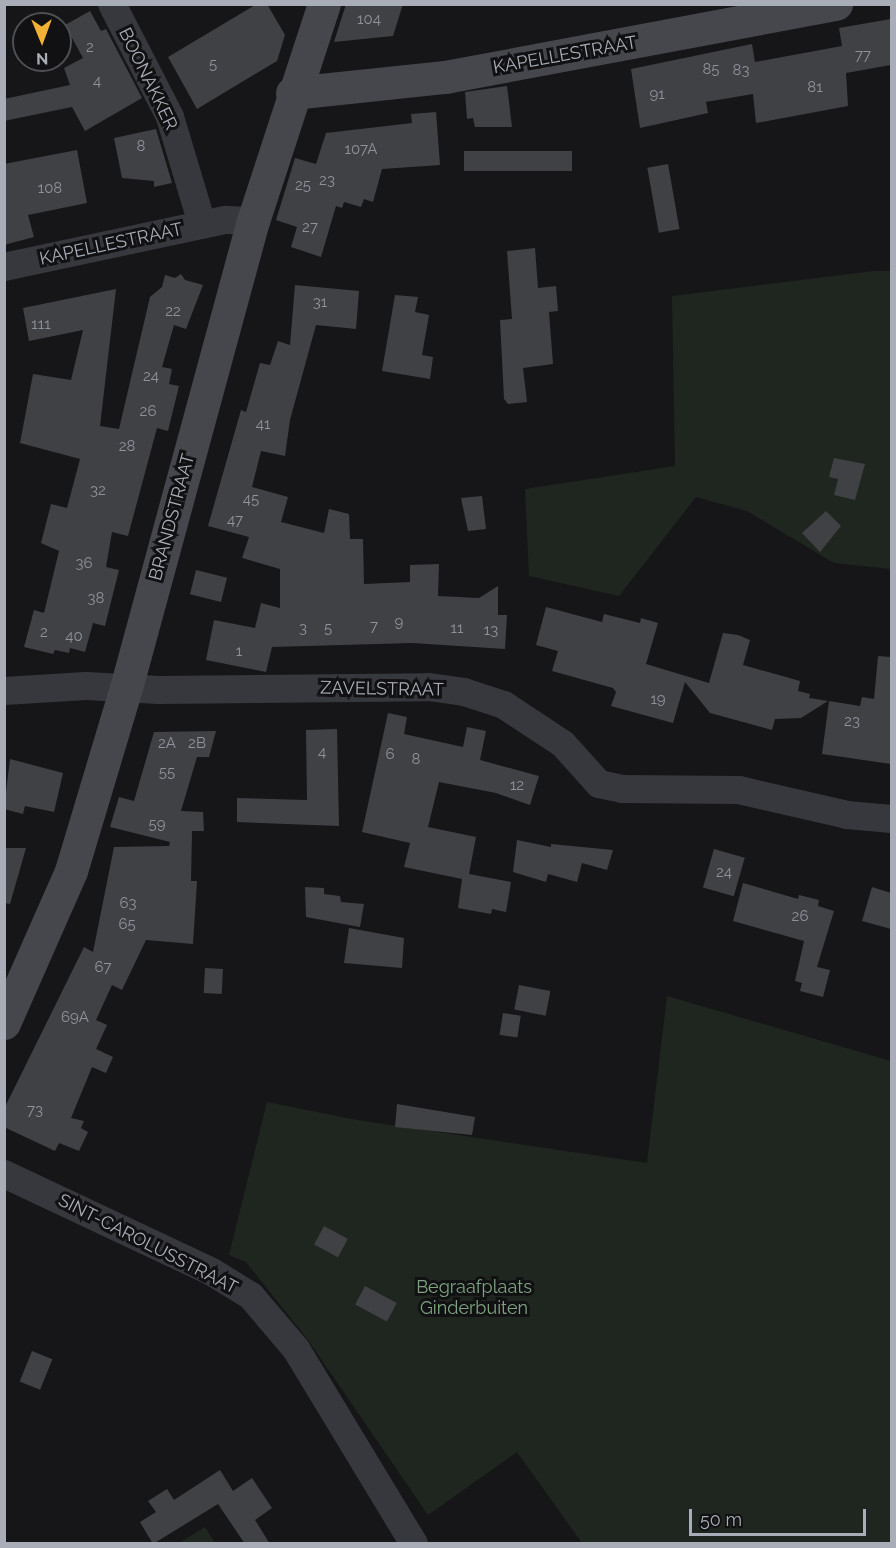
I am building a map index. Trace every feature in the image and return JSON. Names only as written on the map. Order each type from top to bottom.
[{"type":"street","name":"BOONAKKER","points":[[112,4],[170,117],[202,224]]},
{"type":"street","name":"BRANDSTRAAT","points":[[4,1023],[58,908],[126,688],[253,221],[292,93],[324,4]]},
{"type":"street","name":"KAPELLESTRAAT","points":[[292,93],[445,77],[836,4]]},
{"type":"street","name":"KAPELLESTRAAT","points":[[4,267],[202,224],[226,220],[253,221]]},
{"type":"street","name":"ZAVELSTRAAT","points":[[4,691],[126,688],[429,687],[464,692],[504,705],[563,744],[599,784],[622,789],[739,790],[847,815],[891,819]]},
{"type":"street","name":"SINT-CAROLUSSTRAAT","points":[[4,1174],[212,1272],[250,1296],[296,1349],[414,1544]]},
{"type":"green space","points":[[874,271],[891,271],[891,569],[834,563],[747,511],[696,497],[619,596],[529,576],[525,489],[675,466],[672,296]]},
{"type":"green space","name":"Begraafplaats Ginderbuiten","points":[[667,996],[891,1061],[891,1543],[582,1543],[517,1452],[428,1515],[308,1340],[246,1262],[229,1255],[267,1102],[357,1120],[647,1163]]},
{"type":"green space","points":[[205,1527],[215,1543],[179,1543]]},
{"type":"building","points":[[257,4],[267,4],[285,35],[277,61],[197,109],[168,57]]},
{"type":"building","points":[[346,4],[403,4],[393,36],[334,42]]},
{"type":"building","points":[[90,11],[101,31],[106,29],[142,98],[85,131],[72,107],[4,121],[4,99],[70,85],[65,72],[72,72],[72,64],[83,58],[72,38],[72,21]]},
{"type":"building","points":[[891,19],[891,65],[846,73],[848,106],[756,123],[753,94],[706,102],[708,113],[640,128],[631,69],[752,44],[755,62],[842,46],[839,28]]},
{"type":"building","points":[[507,86],[512,127],[475,127],[473,118],[467,119],[465,92]]},
{"type":"building","points":[[436,112],[440,165],[382,169],[373,202],[364,199],[361,207],[344,202],[342,208],[336,206],[321,257],[291,247],[297,227],[276,220],[295,158],[316,164],[326,133],[412,123],[411,114]]},
{"type":"building","points":[[156,129],[172,183],[154,187],[154,181],[122,178],[114,138]]},
{"type":"building","points":[[77,150],[87,203],[28,215],[34,237],[4,245],[4,164]]},
{"type":"building","points":[[464,151],[572,151],[572,171],[464,171]]},
{"type":"building","points":[[668,164],[679,229],[659,233],[647,168]]},
{"type":"building","points":[[535,248],[538,288],[556,286],[558,311],[549,312],[553,364],[523,368],[527,402],[508,404],[504,399],[500,320],[512,319],[507,251]]},
{"type":"building","points":[[181,274],[185,280],[203,285],[186,329],[174,325],[162,367],[172,369],[169,384],[179,386],[168,431],[157,428],[128,536],[112,532],[106,567],[119,570],[105,626],[93,623],[85,652],[70,648],[69,653],[55,650],[53,654],[24,647],[34,610],[44,613],[59,551],[41,543],[51,504],[67,508],[80,459],[20,443],[33,374],[71,380],[83,330],[29,341],[23,308],[116,289],[100,426],[119,429],[150,297],[162,287],[165,275],[175,278]]},
{"type":"building","points":[[295,285],[359,291],[356,329],[316,325],[290,420],[285,456],[261,451],[252,487],[288,497],[281,522],[324,533],[329,509],[349,514],[350,539],[363,539],[364,584],[410,582],[410,565],[439,564],[438,596],[479,598],[498,586],[498,615],[507,615],[505,649],[412,643],[272,647],[266,672],[206,660],[214,620],[255,628],[261,603],[280,608],[280,569],[242,558],[249,537],[208,526],[241,410],[246,412],[260,363],[270,365],[278,341],[290,345]]},
{"type":"building","points":[[395,295],[418,297],[415,312],[429,315],[422,355],[433,357],[430,379],[382,371]]},
{"type":"building","points":[[834,458],[865,464],[855,500],[834,495],[838,479],[829,477]]},
{"type":"building","points":[[482,496],[486,529],[468,531],[461,498]]},
{"type":"building","points":[[826,511],[841,526],[820,552],[802,533]]},
{"type":"building","points":[[196,570],[227,578],[221,602],[190,594]]},
{"type":"building","points":[[546,607],[602,622],[604,614],[640,623],[641,618],[658,623],[646,664],[709,683],[723,633],[738,635],[750,640],[743,665],[800,681],[798,691],[810,694],[809,698],[828,701],[801,718],[775,719],[772,730],[710,713],[685,682],[673,723],[611,706],[616,692],[613,688],[552,671],[558,651],[536,645]]},
{"type":"building","points":[[878,656],[891,657],[891,764],[822,754],[829,701],[860,706],[862,697],[874,699]]},
{"type":"building","points":[[388,713],[407,717],[404,734],[463,747],[467,727],[486,731],[480,760],[539,776],[530,805],[496,793],[439,782],[428,827],[476,837],[469,874],[511,882],[506,912],[492,909],[491,914],[458,908],[462,879],[404,867],[410,843],[362,832]]},
{"type":"building","points":[[337,729],[339,826],[237,822],[237,798],[307,800],[306,730]]},
{"type":"building","points":[[216,731],[209,757],[197,757],[181,811],[203,812],[204,831],[192,831],[191,881],[197,881],[193,944],[146,940],[122,990],[112,985],[96,1020],[107,1025],[96,1049],[113,1057],[106,1073],[92,1067],[71,1118],[84,1121],[81,1128],[88,1132],[79,1151],[59,1143],[55,1151],[4,1127],[4,1109],[84,947],[93,952],[114,847],[169,846],[170,842],[110,827],[119,797],[134,801],[154,732]]},
{"type":"building","points":[[10,759],[63,773],[54,812],[25,806],[23,814],[4,809]]},
{"type":"building","points":[[517,840],[551,847],[551,844],[613,850],[607,870],[582,863],[577,882],[548,874],[546,882],[513,872]]},
{"type":"building","points":[[4,848],[26,848],[10,904],[4,903]]},
{"type":"building","points":[[714,849],[745,858],[734,896],[703,887]]},
{"type":"building","points":[[743,883],[798,899],[799,895],[819,900],[818,906],[834,911],[817,967],[830,970],[823,997],[800,991],[802,983],[795,981],[804,941],[733,921]]},
{"type":"building","points":[[305,887],[324,888],[324,894],[340,896],[341,902],[364,904],[360,927],[306,917]]},
{"type":"building","points":[[872,887],[891,893],[891,929],[862,921]]},
{"type":"building","points":[[349,928],[404,938],[402,968],[344,963]]},
{"type":"building","points":[[205,968],[223,969],[222,994],[204,993]]},
{"type":"building","points":[[519,985],[550,991],[546,1016],[514,1010]]},
{"type":"building","points":[[503,1013],[521,1016],[517,1038],[500,1035]]},
{"type":"building","points":[[397,1104],[475,1117],[472,1135],[395,1127]]},
{"type":"building","points":[[324,1226],[348,1239],[338,1257],[314,1245]]},
{"type":"building","points":[[365,1286],[397,1303],[387,1321],[355,1305]]},
{"type":"building","points":[[32,1351],[52,1359],[40,1390],[20,1382]]},
{"type":"building","points":[[220,1470],[233,1491],[252,1478],[272,1508],[255,1520],[270,1544],[245,1544],[218,1504],[153,1544],[140,1522],[156,1512],[148,1501],[167,1489],[174,1500]]}]
